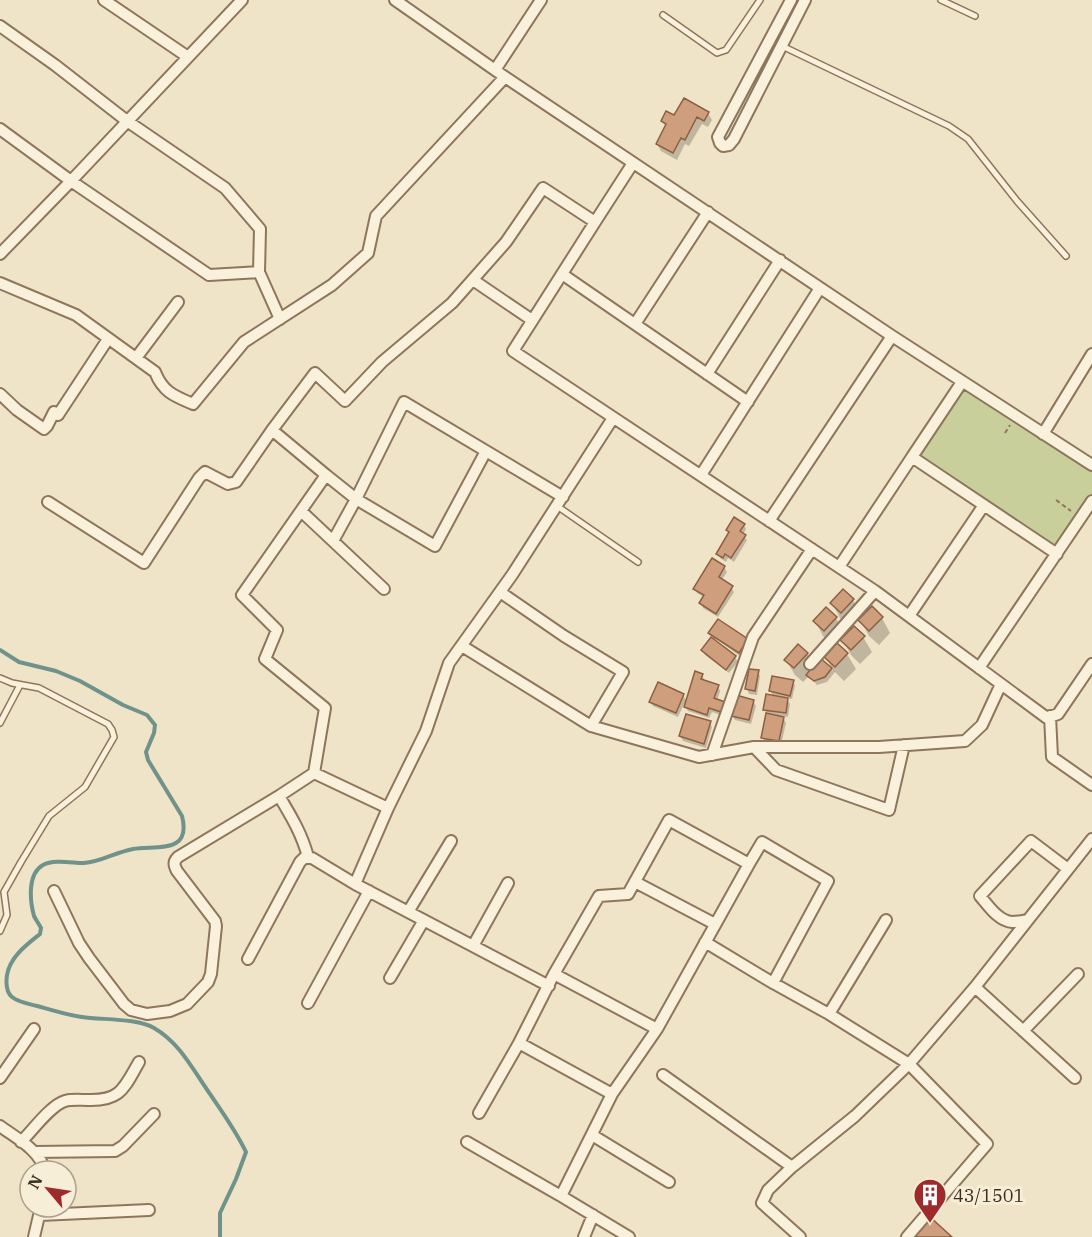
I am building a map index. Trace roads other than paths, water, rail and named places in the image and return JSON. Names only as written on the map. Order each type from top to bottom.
[{"type":"street","points":[[104,0],[188,57]]},
{"type":"street","points":[[0,254],[242,0]]},
{"type":"street","points":[[395,0],[505,77],[820,288],[1092,465]]},
{"type":"street","points":[[495,70],[541,0]]},
{"type":"street","points":[[791,0],[718,137],[723,146],[729,145],[734,139],[805,0]]},
{"type":"street","points":[[0,26],[127,121],[225,188],[260,230],[259,272],[280,319]]},
{"type":"street","points":[[0,283],[76,315],[155,372],[160,384],[172,394],[193,404],[244,342],[332,285],[368,253],[376,216],[505,77]]},
{"type":"street","points":[[0,129],[71,181],[209,275],[259,272]]},
{"type":"street","points":[[633,163],[513,351],[875,591],[1047,718],[1058,714],[1092,664]]},
{"type":"street","points":[[48,502],[144,563],[205,472],[228,484],[236,482],[315,373],[345,401],[382,362],[452,303],[506,242],[543,188],[596,222]]},
{"type":"street","points":[[635,324],[708,212]]},
{"type":"street","points":[[707,374],[780,261]]},
{"type":"street","points":[[562,274],[748,402]]},
{"type":"street","points":[[473,280],[532,320]]},
{"type":"street","points":[[701,475],[820,288]]},
{"type":"street","points":[[136,358],[178,302]]},
{"type":"street","points":[[769,521],[892,336]]},
{"type":"street","points":[[0,394],[17,410],[44,429],[54,412],[58,415],[108,339]]},
{"type":"street","points":[[1043,434],[1092,354]]},
{"type":"street","points":[[839,567],[962,382]]},
{"type":"street","points":[[333,541],[404,402],[486,451],[560,501]]},
{"type":"street","points":[[355,884],[388,808],[426,731],[449,663],[500,592],[613,418]]},
{"type":"street","points":[[272,430],[356,499],[435,546],[486,451]]},
{"type":"street","points":[[912,457],[1057,554]]},
{"type":"street","points":[[54,891],[79,943],[124,1004],[131,1010],[147,1014],[170,1011],[187,1004],[208,982],[211,974],[215,921],[177,871],[174,865],[175,860],[314,772],[325,708],[265,658],[277,630],[242,595],[326,475]]},
{"type":"street","points":[[979,668],[1092,501]]},
{"type":"street","points":[[909,616],[984,505]]},
{"type":"street","points":[[301,511],[384,589]]},
{"type":"street","points":[[712,755],[753,637],[812,549]]},
{"type":"street","points":[[810,664],[875,591]]},
{"type":"street","points":[[500,592],[564,636],[623,672],[591,726]]},
{"type":"street","points":[[462,646],[591,726],[699,757],[754,747],[879,747],[965,741],[982,725],[1001,684]]},
{"type":"street","points":[[1050,716],[1052,757],[1092,785]]},
{"type":"street","points":[[754,747],[776,770],[889,810],[904,745]]},
{"type":"street","points":[[314,772],[388,808]]},
{"type":"street","points":[[279,796],[297,825],[308,857]]},
{"type":"street","points":[[479,1113],[599,896],[628,894],[669,820],[749,864]]},
{"type":"street","points":[[800,1237],[762,1203],[768,1190],[792,1167],[855,1116],[909,1064],[975,987],[1092,839]]},
{"type":"street","points":[[408,912],[451,841]]},
{"type":"street","points":[[1028,920],[1010,922],[1004,919],[997,915],[980,896],[1031,841],[1068,868]]},
{"type":"street","points":[[561,1196],[612,1094],[657,1029],[762,842],[828,881],[773,983]]},
{"type":"street","points":[[248,959],[300,862],[308,857],[549,986]]},
{"type":"street","points":[[635,882],[716,924]]},
{"type":"street","points":[[473,946],[508,884]]},
{"type":"street","points":[[308,1003],[369,891]]},
{"type":"street","points":[[390,978],[424,920]]},
{"type":"street","points":[[829,1014],[886,920]]},
{"type":"street","points":[[705,942],[829,1014],[909,1064],[987,1144],[907,1237]]},
{"type":"street","points":[[554,974],[657,1029]]},
{"type":"street","points":[[1023,1031],[1078,974]]},
{"type":"street","points":[[975,987],[1075,1078]]},
{"type":"street","points":[[0,1078],[34,1029]]},
{"type":"street","points":[[519,1042],[612,1094]]},
{"type":"street","points":[[21,1142],[55,1106],[64,1101],[100,1100],[122,1091],[139,1062]]},
{"type":"street","points":[[663,1076],[792,1167]]},
{"type":"street","points":[[34,1152],[115,1151],[123,1146],[154,1113]]},
{"type":"street","points":[[0,1126],[34,1152],[39,1159]]},
{"type":"street","points":[[592,1135],[669,1182]]},
{"type":"street","points":[[467,1142],[629,1237]]},
{"type":"street","points":[[78,1211],[148,1210]]},
{"type":"street","points":[[584,1237],[593,1215]]},
{"type":"street","points":[[34,1237],[39,1219]]},
{"type":"lane","points":[[663,15],[717,53],[726,50],[760,0]]},
{"type":"lane","points":[[941,0],[975,16]]},
{"type":"lane","points":[[781,46],[949,126],[968,139],[1017,201],[1066,256]]},
{"type":"lane","points":[[560,501],[638,562]]},
{"type":"lane","points":[[0,678],[12,683],[39,688],[108,724],[114,737],[85,787],[49,816],[21,862],[4,892],[7,915],[0,931]]},
{"type":"lane","points":[[0,723],[20,685]]},
{"type":"waterway","points":[[0,650],[19,662],[56,671],[80,681],[123,705],[147,715],[155,725],[146,752],[148,760],[182,816],[184,828],[182,837],[177,843],[169,846],[133,849],[84,863],[52,862],[38,869],[32,881],[31,903],[34,916],[41,928],[40,934],[19,952],[11,963],[7,975],[7,987],[12,997],[27,1004],[76,1016],[139,1022],[163,1034],[179,1049],[229,1122],[246,1152],[220,1213],[220,1237]]},
{"type":"place","name":"43/1501","points":[[930,1224]]}]
